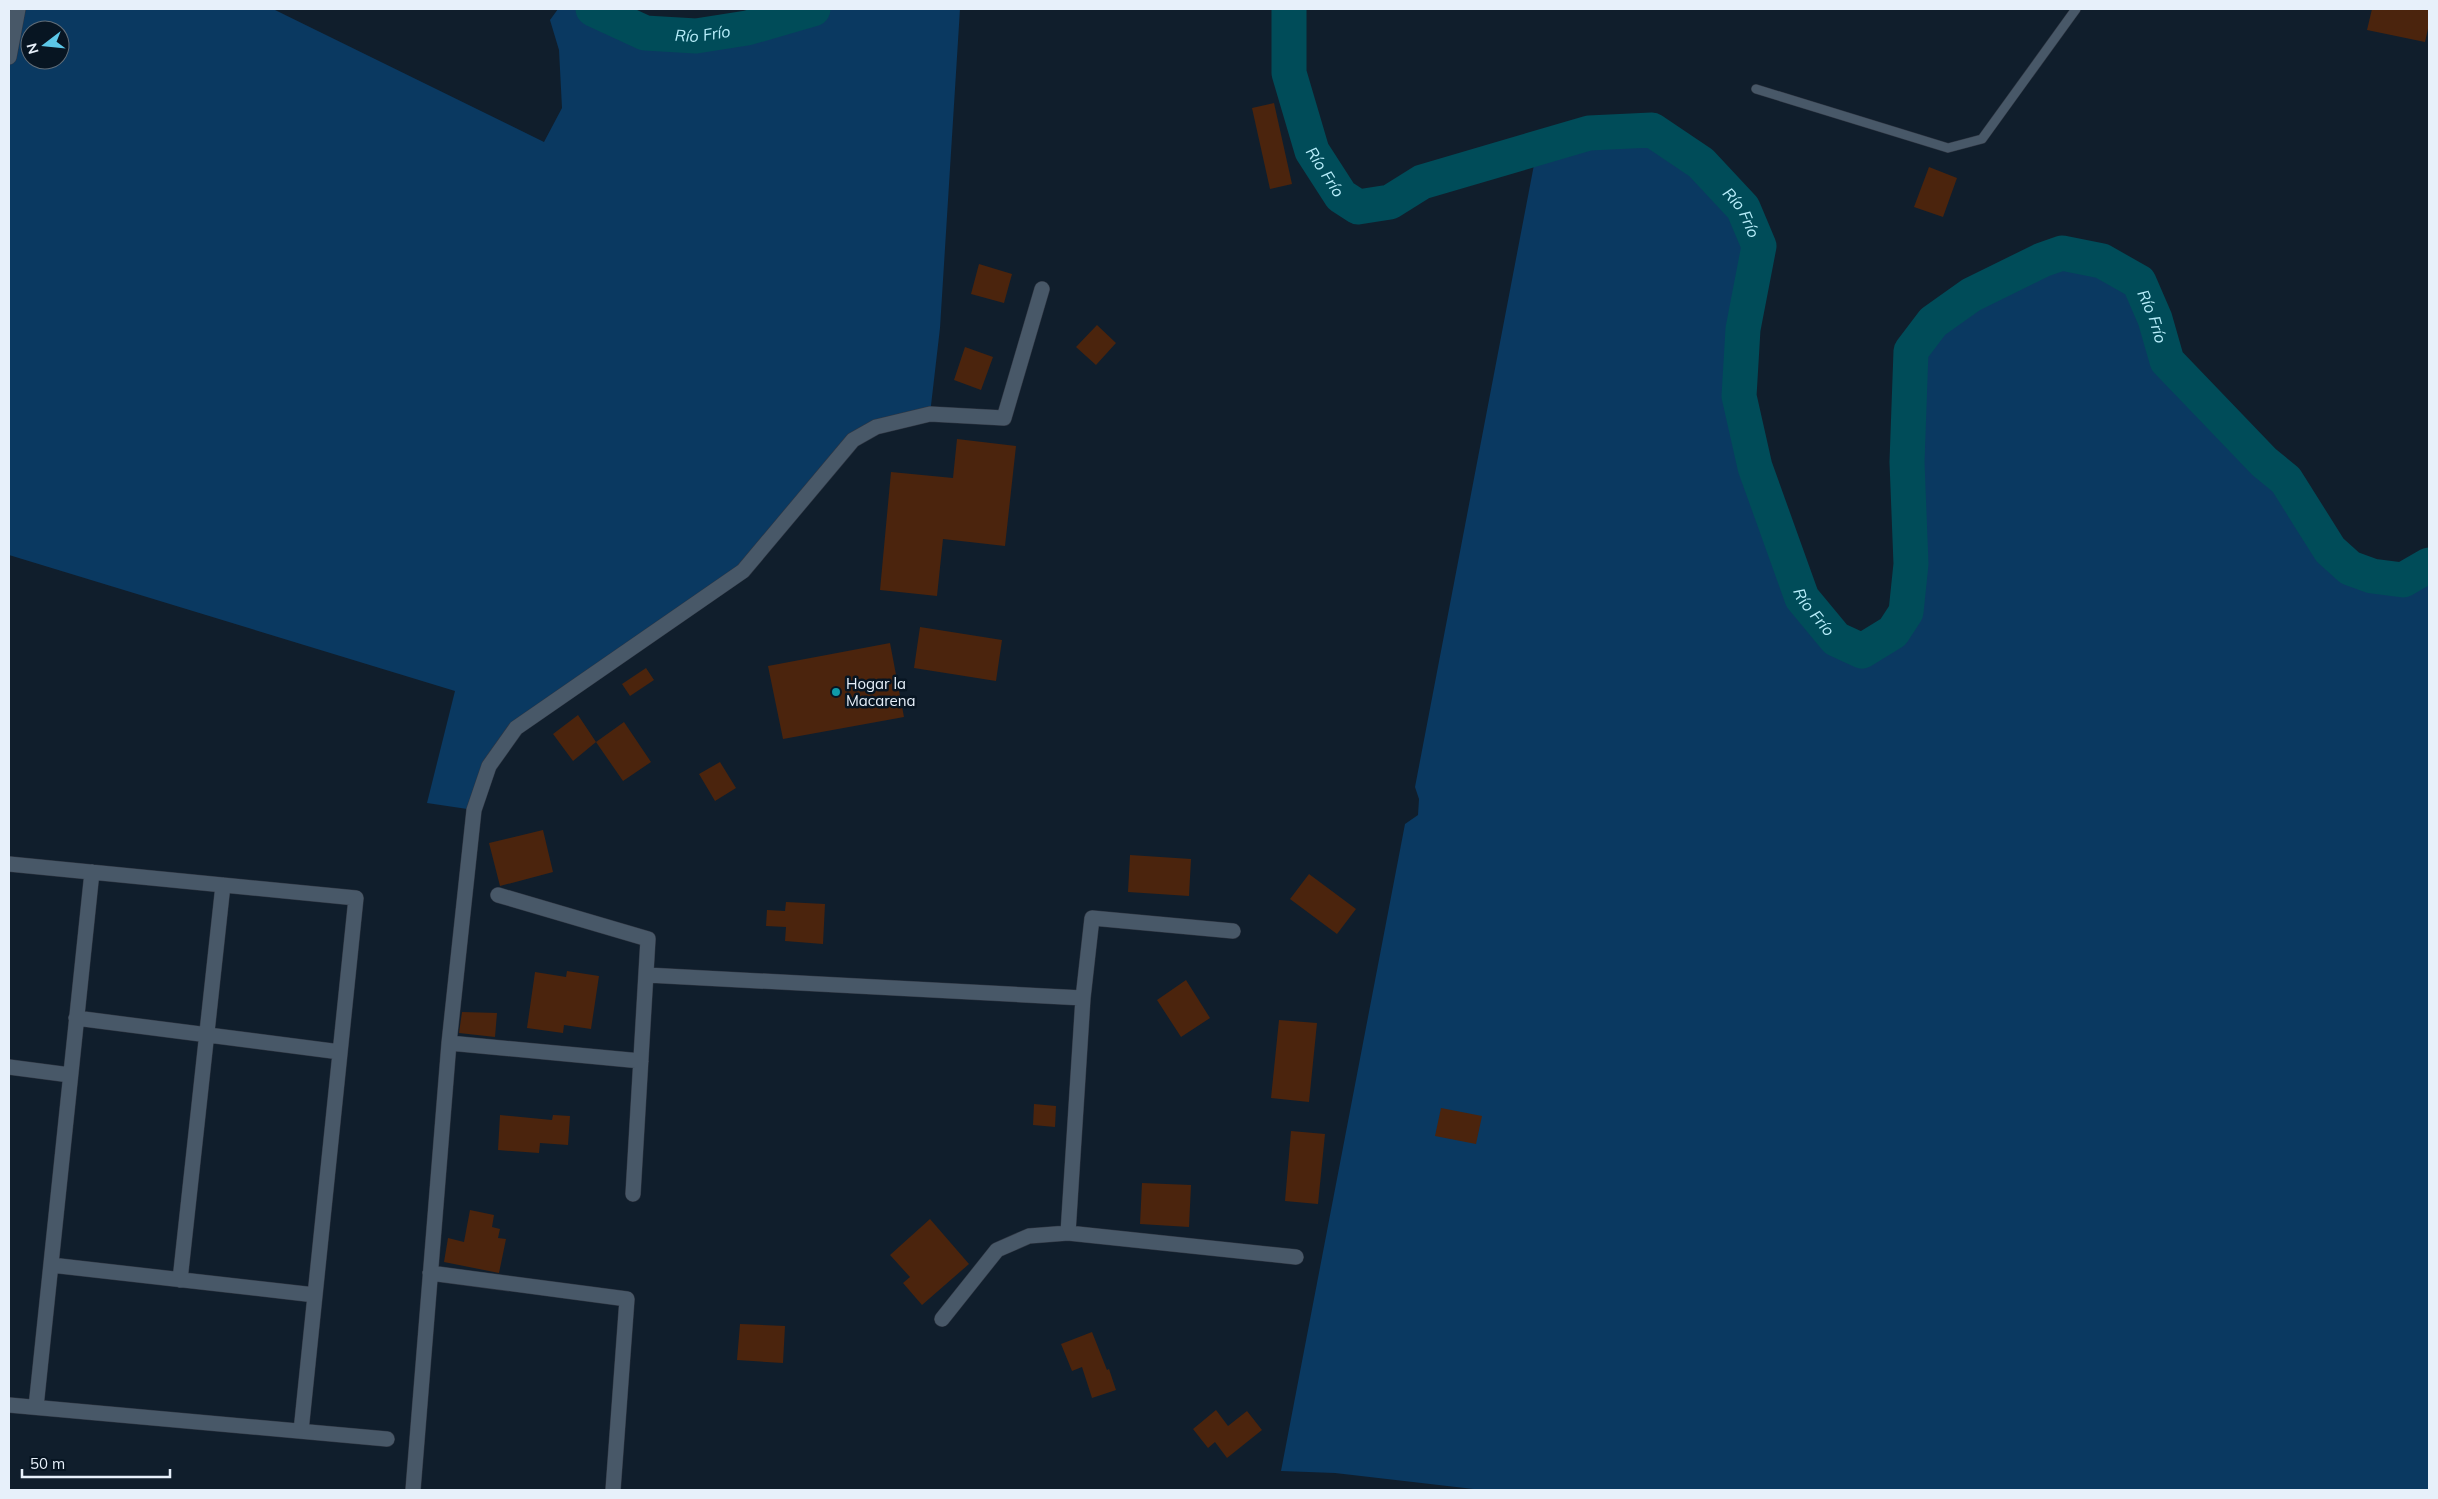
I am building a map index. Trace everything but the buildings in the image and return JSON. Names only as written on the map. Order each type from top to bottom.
[{"type":"street","points":[[9,57],[18,9]]},
{"type":"street","points":[[413,1490],[449,1043],[474,810],[489,766],[516,728],[743,571],[853,440],[876,427],[930,414],[1004,418],[1042,289]]},
{"type":"street","points":[[9,864],[356,898],[301,1431]]},
{"type":"street","points":[[36,1407],[92,872]]},
{"type":"street","points":[[180,1280],[223,885]]},
{"type":"street","points":[[498,895],[648,939],[633,1194]]},
{"type":"street","points":[[1068,1233],[1083,998],[1092,918],[1233,931]]},
{"type":"street","points":[[647,976],[1083,998]]},
{"type":"street","points":[[76,1018],[340,1052]]},
{"type":"street","points":[[449,1043],[641,1061]]},
{"type":"street","points":[[9,1067],[70,1074]]},
{"type":"street","points":[[942,1319],[997,1250],[1029,1236],[1068,1233],[1296,1257]]},
{"type":"street","points":[[51,1265],[315,1295]]},
{"type":"street","points":[[430,1273],[627,1299],[613,1490]]},
{"type":"street","points":[[9,1405],[387,1440]]},
{"type":"lane","points":[[1756,89],[1948,148],[1982,139],[2076,9]]},
{"type":"shaded area","points":[[9,9],[273,9],[544,142],[562,108],[559,50],[550,20],[558,9],[593,9],[645,33],[696,36],[747,28],[813,9],[960,9],[940,328],[930,414],[853,440],[743,571],[516,728],[474,810],[427,803],[455,691],[9,555]]},
{"type":"shaded area","points":[[1652,130],[1701,163],[1743,208],[1759,246],[1743,329],[1739,395],[1755,467],[1802,598],[1836,639],[1862,651],[1893,632],[1906,612],[1911,564],[1907,462],[1911,351],[1933,322],[1971,295],[2042,260],[2062,253],[2102,261],[2139,282],[2155,319],[2167,361],[2264,462],[2286,480],[2331,551],[2350,568],[2372,576],[2403,580],[2429,565],[2429,1490],[1482,1490],[1335,1473],[1281,1471],[1405,824],[1418,815],[1419,799],[1415,787],[1537,149],[1589,133]]},
{"type":"waterway","name":"Río Frío","points":[[593,9],[645,33],[696,36],[747,28],[813,9]]},
{"type":"waterway","name":"Río Frío","points":[[1289,9],[1289,73],[1312,151],[1341,196],[1358,207],[1390,202],[1422,182],[1589,133],[1652,130],[1701,163],[1743,208],[1759,246],[1743,329],[1739,396],[1755,467],[1802,598],[1836,639],[1862,651],[1893,632],[1906,612],[1911,564],[1907,462],[1911,351],[1933,322],[1971,295],[2042,260],[2062,253],[2102,261],[2139,282],[2155,319],[2167,361],[2264,462],[2286,480],[2330,550],[2350,568],[2372,576],[2403,580],[2429,565]]},
{"type":"place","name":"Hogar la Macarena","points":[[836,692]]}]
